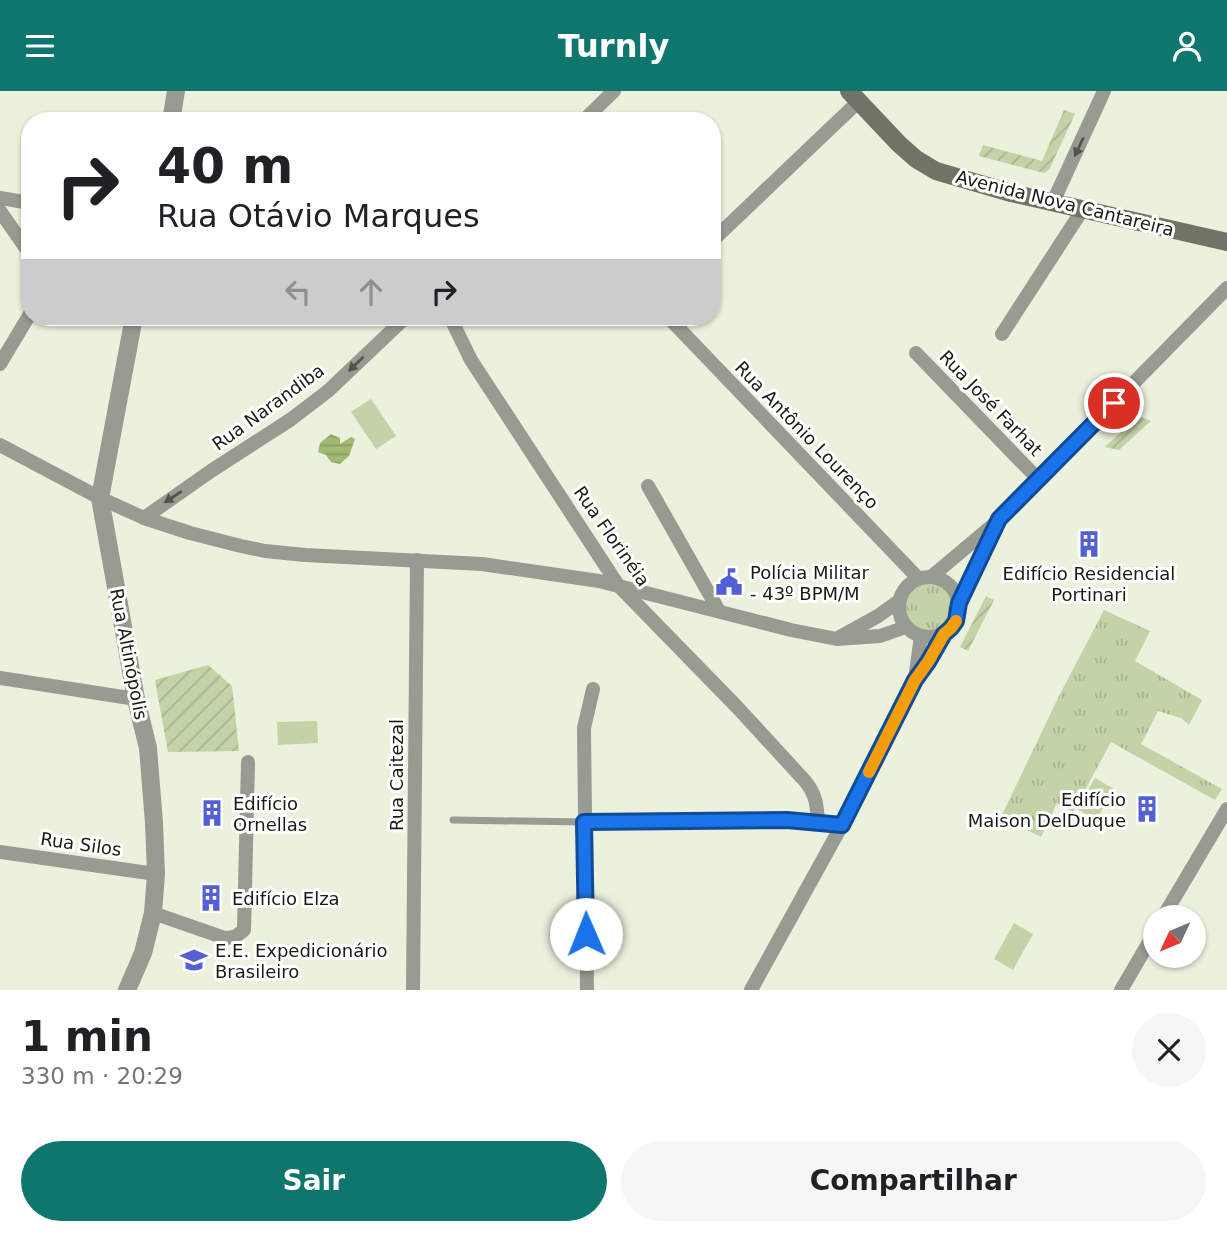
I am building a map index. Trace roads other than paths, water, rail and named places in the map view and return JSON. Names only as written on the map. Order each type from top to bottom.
[{"type":"main road","name":"Avenida Nova Cantareira","points":[[854,96],[916,159],[936,171],[1011,193],[1227,242]]},
{"type":"street","points":[[172,112],[176,91]]},
{"type":"street","points":[[592,112],[614,91]]},
{"type":"street","points":[[1053,202],[1104,91]]},
{"type":"street","points":[[721,232],[854,96]]},
{"type":"street","points":[[0,198],[21,202]]},
{"type":"street","points":[[1002,334],[1083,209]]},
{"type":"street","points":[[0,211],[21,241]]},
{"type":"street","points":[[944,634],[921,636],[906,627],[900,615],[899,601],[903,591],[999,519],[1227,288]]},
{"type":"street","points":[[0,364],[23,326]]},
{"type":"street","name":"Rua Altinópolis","points":[[127,990],[143,953],[153,913],[156,874],[154,823],[148,748],[136,699],[100,498],[132,326]]},
{"type":"street","name":"Rua Narandiba","points":[[144,518],[290,420],[328,391],[397,326]]},
{"type":"street","name":"Rua Florinéia","points":[[454,326],[471,360],[618,585],[737,707],[811,788],[817,802],[818,821]]},
{"type":"street","name":"Rua Antônio Lourenço","points":[[677,326],[925,577]]},
{"type":"street","name":"Rua José Farhat","points":[[916,353],[1039,480]]},
{"type":"street","points":[[0,446],[144,518],[190,533],[265,551],[508,567],[578,577],[837,639],[880,636],[906,627]]},
{"type":"street","points":[[648,487],[719,611]]},
{"type":"street","points":[[751,990],[842,825],[915,680],[944,634],[956,621],[959,603],[999,519]]},
{"type":"street","points":[[578,577],[588,571],[594,548]]},
{"type":"street","name":"Rua Caitezal","points":[[413,990],[417,560]]},
{"type":"street","points":[[925,577],[941,579],[950,585],[959,603]]},
{"type":"street","points":[[660,628],[656,613],[666,597]]},
{"type":"street","points":[[837,639],[899,601]]},
{"type":"street","points":[[915,680],[921,636]]},
{"type":"street","points":[[0,678],[136,699]]},
{"type":"street","points":[[587,990],[584,728],[593,689]]},
{"type":"street","points":[[153,913],[225,938],[236,937],[244,930],[248,762]]},
{"type":"street","points":[[1171,905],[1227,809]]},
{"type":"street","points":[[584,822],[787,820],[842,825]]},
{"type":"street","name":"Rua Silos","points":[[0,852],[156,874]]},
{"type":"street","points":[[1121,990],[1143,952]]},
{"type":"lane","points":[[453,820],[584,822]]},
{"type":"place","name":"Edifício Residencial Portinari","points":[[1089,544]]},
{"type":"place","name":"Polícia Militar - 43º BPM/M","points":[[729,582]]},
{"type":"place","name":"Edifício Maison DelDuque","points":[[1147,809]]},
{"type":"place","name":"Edifício Ornellas","points":[[212,813]]},
{"type":"place","name":"Edifício Elza","points":[[211,898]]},
{"type":"place","name":"E.E. Expedicionário Brasileiro","points":[[194,960]]}]
